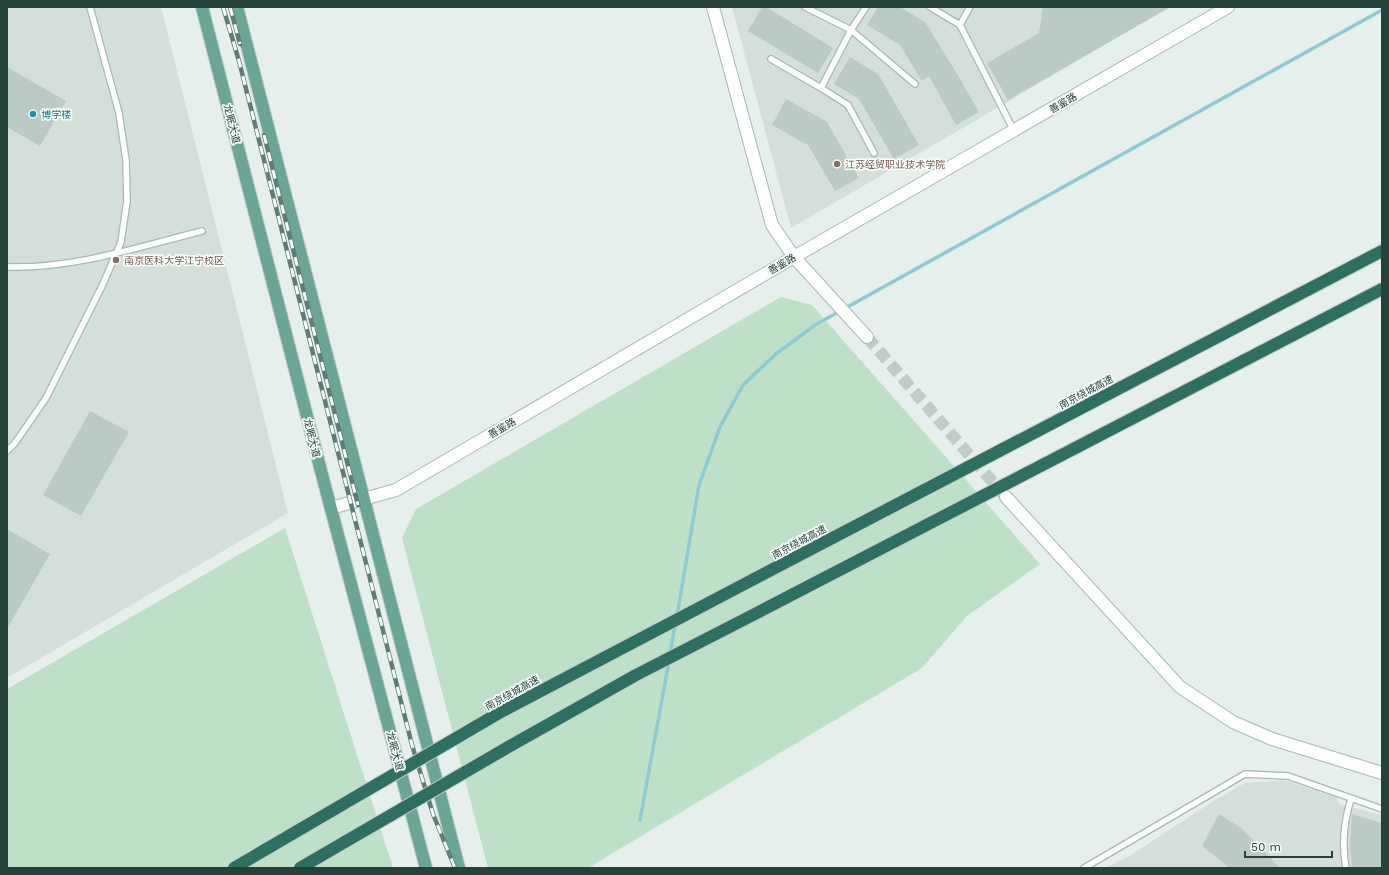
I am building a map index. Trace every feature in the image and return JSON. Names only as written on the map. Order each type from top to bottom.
[{"type":"highway","name":"南京绕城高速","points":[[234,868],[499,713],[1382,251]]},
{"type":"highway","points":[[300,868],[636,675],[1382,289]]},
{"type":"main road","name":"龙眠大道","points":[[202,7],[331,508],[426,868]]},
{"type":"main road","points":[[237,7],[459,868]]},
{"type":"street","points":[[713,7],[772,225],[794,257],[867,338]]},
{"type":"street","name":"善鉴路","points":[[331,508],[396,490],[794,257],[1228,7]]},
{"type":"street","points":[[1006,497],[1180,687],[1233,722],[1272,739],[1382,774]]},
{"type":"lane","points":[[7,451],[46,398],[100,290],[121,242],[127,202],[126,160],[119,113],[90,7]]},
{"type":"lane","points":[[805,7],[851,30],[915,84]]},
{"type":"lane","points":[[821,88],[851,30],[866,7]]},
{"type":"lane","points":[[930,7],[960,25],[1014,131]]},
{"type":"lane","points":[[960,25],[970,7]]},
{"type":"lane","points":[[771,59],[848,105],[874,153]]},
{"type":"lane","points":[[7,267],[19,268],[67,264],[202,231]]},
{"type":"lane","points":[[1084,868],[1245,774],[1288,776],[1382,809]]},
{"type":"lane","points":[[1346,868],[1346,813],[1351,799]]},
{"type":"shaded area","name":"南京医科大学江宁校区","points":[[7,7],[161,7],[288,513],[7,678]]},
{"type":"shaded area","name":"江苏经贸职业技术学院","points":[[732,7],[1170,7],[791,228]]},
{"type":"shaded area","points":[[1284,780],[1336,797],[1339,804],[1382,815],[1382,868],[1105,868],[1131,855],[1215,800],[1245,783]]},
{"type":"green space","points":[[781,297],[812,305],[1040,564],[967,616],[922,668],[588,868],[488,868],[402,538],[416,509]]},
{"type":"green space","points":[[285,528],[393,868],[7,868],[7,689]]},
{"type":"building","points":[[762,7],[766,7],[833,48],[818,73],[748,31]]},
{"type":"building","points":[[878,7],[900,7],[925,22],[979,112],[956,125],[929,76],[922,81],[900,45],[867,25]]},
{"type":"building","points":[[1043,7],[1170,7],[1008,100],[987,63],[1039,33]]},
{"type":"building","points":[[850,57],[878,74],[919,145],[894,159],[859,99],[834,84]]},
{"type":"building","name":"博学楼","points":[[7,67],[66,101],[40,146],[7,127]]},
{"type":"building","points":[[786,99],[827,122],[859,178],[835,191],[808,145],[772,125]]},
{"type":"building","points":[[90,411],[129,432],[81,516],[43,495]]},
{"type":"building","points":[[7,529],[50,554],[7,629]]},
{"type":"building","points":[[1219,814],[1241,828],[1280,868],[1230,868],[1202,846]]},
{"type":"building","points":[[1352,814],[1382,823],[1382,868],[1352,868],[1350,846]]},
{"type":"waterway","points":[[677,616],[699,485],[720,427],[743,385],[776,354],[815,325],[1382,10]]},
{"type":"waterway","points":[[670,655],[675,624]]},
{"type":"waterway","points":[[640,820],[669,661]]},
{"type":"tunnel","points":[[867,337],[1004,495]]},
{"type":"railway","points":[[223,7],[239,61],[412,745],[433,814],[455,868]]},
{"type":"railway","points":[[230,7],[240,44]]},
{"type":"railway","points":[[264,135],[358,505]]},
{"type":"place","name":"博学楼","points":[[33,114]]},
{"type":"place","name":"江苏经贸职业技术学院","points":[[837,164]]},
{"type":"place","name":"南京医科大学江宁校区","points":[[116,260]]}]
